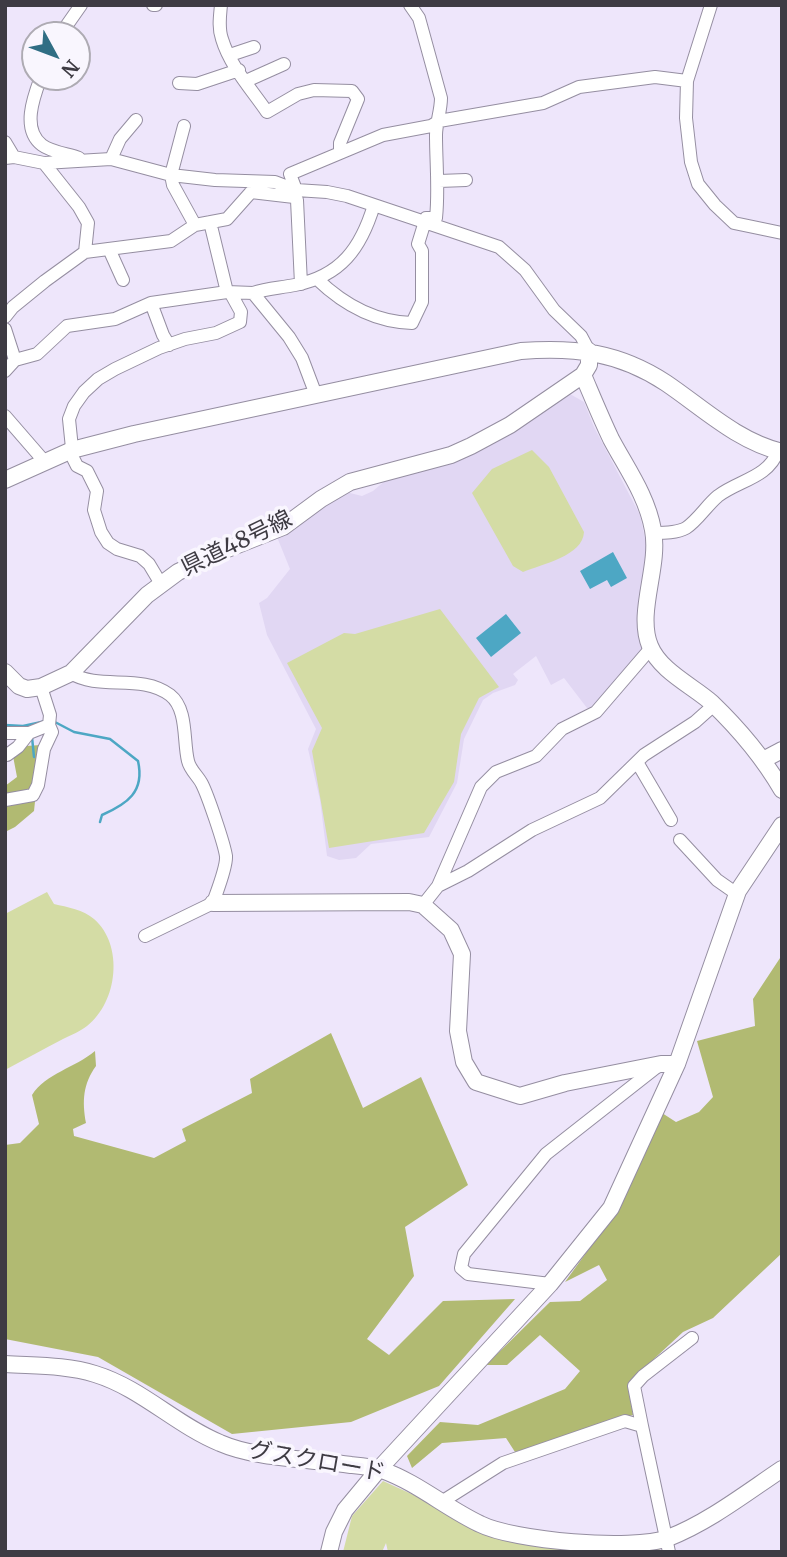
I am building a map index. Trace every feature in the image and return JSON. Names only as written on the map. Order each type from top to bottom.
[{"type":"street","points":[[70,21],[81,5]]},
{"type":"street","points":[[221,5],[219,23],[222,39],[242,76],[267,113],[298,94],[314,90],[352,92],[358,99],[340,144],[340,153]]},
{"type":"street","points":[[317,279],[331,293],[358,311],[398,323],[412,323],[422,302],[422,251],[418,244],[426,218],[436,218],[439,181],[436,131],[441,98],[419,18],[410,5]]},
{"type":"street","points":[[711,5],[687,81],[685,105],[691,162],[698,184],[734,223],[782,233]]},
{"type":"street","points":[[230,55],[254,47]]},
{"type":"street","points":[[179,83],[197,84],[242,76],[284,64]]},
{"type":"street","points":[[302,284],[297,200],[290,174],[383,135],[431,126],[439,121],[543,103],[579,88],[655,77],[687,81]]},
{"type":"street","points":[[36,91],[31,118],[35,136],[41,145],[86,160]]},
{"type":"street","points":[[111,159],[120,139],[136,120]]},
{"type":"street","points":[[184,126],[171,175],[173,185],[195,225]]},
{"type":"street","points":[[5,142],[10,158],[44,163],[111,159],[171,175],[275,182],[295,194]]},
{"type":"street","points":[[44,163],[88,222],[85,252]]},
{"type":"street","points":[[439,181],[466,180]]},
{"type":"street","points":[[6,314],[85,252],[171,242],[195,225],[227,219],[251,192],[327,192],[499,247],[525,270],[554,310],[581,336],[589,351],[589,365],[583,375],[611,439],[640,490],[654,533],[646,632],[651,648],[661,662],[714,705],[763,761],[782,790]]},
{"type":"street","points":[[5,371],[15,360],[37,354],[67,326],[115,319],[152,303],[228,292],[253,293],[270,287],[302,284],[327,275],[348,257],[363,236],[374,205]]},
{"type":"street","points":[[161,584],[149,564],[140,556],[117,549],[108,543],[101,532],[94,510],[97,491],[87,471],[77,466],[72,450],[69,419],[84,392],[114,369],[185,338],[216,333],[240,321],[241,312],[228,292],[210,222]]},
{"type":"street","points":[[109,249],[123,280]]},
{"type":"street","points":[[253,293],[296,347],[316,395]]},
{"type":"street","points":[[152,303],[169,345]]},
{"type":"street","points":[[5,329],[15,360]]},
{"type":"street","points":[[5,480],[72,450],[134,434],[521,351],[557,348],[589,351],[647,372],[718,421],[751,440],[780,452],[774,463],[758,475],[722,494],[687,527],[667,533],[654,533]]},
{"type":"street","name":"県道48号線","points":[[41,687],[71,673],[147,595],[192,564],[283,527],[350,482],[451,455],[471,446],[510,425],[583,375]]},
{"type":"street","points":[[5,416],[44,461]]},
{"type":"street","points":[[423,905],[438,887],[481,787],[496,772],[536,756],[562,729],[596,712],[651,648]]},
{"type":"street","points":[[5,673],[19,686],[27,689],[41,687],[52,732],[44,749],[38,785],[33,795],[5,800]]},
{"type":"street","points":[[71,673],[82,680],[138,683],[160,689],[177,702],[188,764],[202,784],[226,858],[213,903]]},
{"type":"street","points":[[438,887],[468,872],[531,830],[600,798],[658,744],[695,722],[714,705]]},
{"type":"street","points":[[7,755],[18,747],[29,733],[50,721]]},
{"type":"street","points":[[5,733],[29,733]]},
{"type":"street","points":[[763,761],[782,750]]},
{"type":"street","points":[[637,762],[671,820]]},
{"type":"street","points":[[329,1552],[334,1532],[345,1510],[379,1469],[551,1284],[611,1208],[737,894],[782,827]]},
{"type":"street","points":[[680,840],[717,880],[737,894]]},
{"type":"street","points":[[145,936],[213,903],[409,902],[423,905],[452,930],[462,954],[458,1031],[464,1062],[476,1082],[520,1096],[565,1083],[669,1064]]},
{"type":"street","points":[[551,1284],[468,1274],[461,1268],[464,1254],[546,1154],[669,1064]]},
{"type":"street","points":[[668,1545],[634,1386],[692,1338]]},
{"type":"street","name":"グスクロード","points":[[5,1364],[67,1368],[94,1374],[134,1392],[199,1434],[224,1445],[270,1455],[379,1469],[398,1476],[480,1524],[527,1538],[668,1545],[782,1469]]},
{"type":"street","points":[[443,1501],[503,1463],[625,1421],[642,1426]]},
{"type":"shaded area","points":[[570,394],[584,402],[594,427],[640,515],[648,553],[638,630],[644,649],[591,710],[564,678],[551,685],[536,656],[513,674],[518,680],[515,685],[483,700],[464,739],[457,783],[429,837],[371,844],[356,858],[339,860],[327,856],[320,800],[308,749],[316,729],[267,635],[259,603],[267,598],[290,569],[277,537],[346,492],[362,496],[387,479],[460,459],[484,448]]},
{"type":"green space","points":[[532,450],[549,467],[584,532],[577,547],[569,553],[523,572],[513,566],[472,493],[492,469]]},
{"type":"green space","points":[[440,609],[499,687],[479,698],[461,734],[454,782],[424,833],[329,848],[312,751],[322,728],[287,663],[344,633],[355,634]]},
{"type":"green space","points":[[41,745],[34,811],[5,832],[5,786],[17,777],[13,756],[26,746]]},
{"type":"green space","points":[[47,892],[54,904],[85,913],[104,930],[113,958],[111,988],[97,1016],[87,1026],[5,1070],[5,914]]},
{"type":"green space","points":[[782,955],[782,1253],[713,1318],[683,1332],[628,1383],[633,1415],[515,1452],[506,1438],[442,1443],[412,1468],[407,1456],[440,1422],[478,1425],[565,1389],[580,1371],[540,1335],[507,1365],[486,1365],[550,1302],[580,1301],[607,1280],[599,1265],[565,1282],[610,1220],[662,1113],[676,1122],[699,1112],[713,1097],[697,1041],[755,1026],[753,999]]},
{"type":"green space","points":[[331,1033],[363,1108],[421,1077],[468,1185],[405,1227],[414,1276],[367,1339],[389,1355],[443,1301],[515,1299],[439,1386],[351,1422],[232,1434],[98,1357],[5,1339],[5,1145],[20,1143],[39,1124],[32,1095],[38,1087],[95,1051],[96,1066],[88,1079],[85,1093],[86,1123],[73,1129],[74,1136],[154,1158],[186,1141],[182,1129],[252,1093],[250,1079]]},
{"type":"green space","points":[[383,1481],[438,1506],[486,1535],[536,1546],[659,1546],[660,1552],[388,1552],[386,1543],[382,1552],[343,1552],[352,1516]]},
{"type":"water","points":[[613,552],[627,578],[611,587],[607,580],[590,589],[580,571]]},
{"type":"water","points":[[506,614],[521,633],[491,657],[476,638]]},
{"type":"waterway","points":[[5,725],[23,726],[46,721]]},
{"type":"waterway","points":[[53,721],[74,732],[110,739],[138,761],[139,781],[132,796],[102,815],[100,822]]},
{"type":"waterway","points":[[32,737],[34,757]]}]
